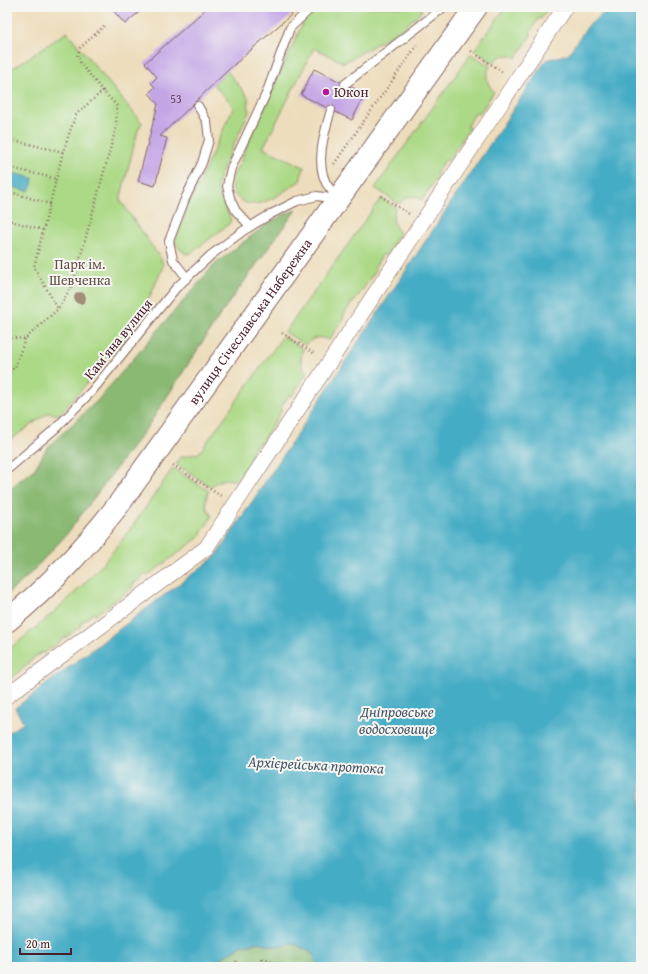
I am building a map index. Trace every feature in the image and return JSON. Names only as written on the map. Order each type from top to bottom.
[{"type":"main road","name":"вулиця Січеславська Набережна","points":[[7,621],[33,600],[70,564],[111,514],[476,7]]},
{"type":"street","points":[[7,696],[206,548],[565,7]]},
{"type":"lane","points":[[250,226],[236,211],[231,201],[227,186],[231,168],[266,94],[290,28],[312,7]]},
{"type":"lane","points":[[345,84],[444,7]]},
{"type":"lane","points":[[187,278],[173,260],[169,241],[185,199],[202,163],[209,140],[207,122],[198,106]]},
{"type":"lane","points":[[331,110],[322,138],[321,166],[325,182],[338,199]]},
{"type":"lane","name":"Кам'яна вулиця","points":[[7,470],[56,428],[92,391],[176,288],[211,255],[250,226],[297,201],[317,196],[338,199]]},
{"type":"path","points":[[7,375],[15,367],[25,339],[58,309],[74,284],[116,128],[117,106],[81,64],[77,56],[80,48],[106,24]]},
{"type":"path","points":[[471,51],[516,81]]},
{"type":"path","points":[[58,309],[34,267],[64,152],[76,114],[103,91]]},
{"type":"path","points":[[7,139],[64,152]]},
{"type":"path","points":[[7,166],[57,179]]},
{"type":"path","points":[[7,191],[50,204]]},
{"type":"path","points":[[381,196],[422,223]]},
{"type":"path","points":[[7,220],[44,230]]},
{"type":"path","points":[[282,333],[329,364]]},
{"type":"path","points":[[7,337],[25,339]]},
{"type":"path","points":[[173,465],[235,505]]},
{"type":"path","points":[[262,967],[261,957],[288,967]]},
{"type":"path","points":[[236,961],[238,967]]},
{"type":"green space","points":[[314,7],[420,7],[422,11],[403,28],[344,63],[314,48],[263,148],[304,167],[300,181],[262,203],[246,203],[235,195],[232,187],[232,179],[307,14]]},
{"type":"green space","points":[[506,7],[549,7],[541,19],[539,18],[530,32],[532,34],[516,58],[506,55],[498,58],[493,63],[474,50]]},
{"type":"green space","name":"Парк iм. Шевченка","points":[[67,32],[142,123],[138,130],[120,200],[163,264],[136,328],[59,415],[48,413],[7,442],[7,72]]},
{"type":"green space","points":[[471,54],[490,66],[487,73],[487,79],[489,86],[494,92],[479,114],[476,112],[467,127],[470,128],[448,161],[445,160],[436,174],[438,176],[422,200],[415,197],[409,197],[404,199],[399,204],[375,188]]},
{"type":"green space","points":[[227,71],[248,97],[249,112],[219,178],[217,189],[231,220],[229,224],[191,253],[186,254],[180,249],[175,241],[187,209],[233,108],[230,102],[213,84]]},
{"type":"green space","points":[[381,198],[396,208],[394,221],[400,233],[385,256],[383,254],[374,268],[376,270],[354,302],[352,302],[329,340],[316,338],[305,345],[285,332]]},
{"type":"green space","points":[[296,210],[222,312],[148,426],[66,535],[26,578],[7,594],[7,490],[34,470],[47,448],[98,400],[214,265],[267,224]]},
{"type":"green space","points":[[283,336],[303,349],[301,362],[307,373],[292,396],[289,395],[280,409],[282,410],[261,443],[259,442],[250,456],[251,458],[236,481],[222,480],[211,487],[176,464],[181,457],[199,453]]},
{"type":"green space","points":[[173,468],[209,491],[206,498],[206,504],[212,516],[198,538],[147,576],[145,575],[132,585],[133,587],[95,615],[93,613],[80,624],[81,626],[43,654],[42,652],[28,662],[29,664],[7,681],[7,651],[43,622],[98,569],[128,532]]},
{"type":"green space","points":[[258,942],[273,946],[290,942],[314,953],[315,962],[323,967],[216,967],[218,960],[241,946]]},
{"type":"water","name":"Дніпровське водосховище","points":[[616,7],[641,7],[641,967],[323,967],[315,962],[314,953],[290,942],[286,946],[273,946],[258,942],[241,946],[218,960],[216,967],[7,967],[7,733],[24,723],[15,708],[216,556],[546,60],[568,54],[588,26],[609,9]]},
{"type":"water","points":[[10,172],[33,178],[29,191],[7,186],[10,179]]},
{"type":"building","points":[[110,7],[145,7],[125,24]]},
{"type":"building","points":[[208,7],[300,7],[227,71],[160,136],[167,138],[155,186],[138,181],[158,104],[149,93],[155,87],[151,83],[157,77],[145,63]]},
{"type":"building","points":[[314,69],[365,94],[352,120],[301,95]]},
{"type":"place","name":"Юкон","points":[[326,92]]},
{"type":"water label","name":"Архієрейська протока","points":[[316,765]]}]
